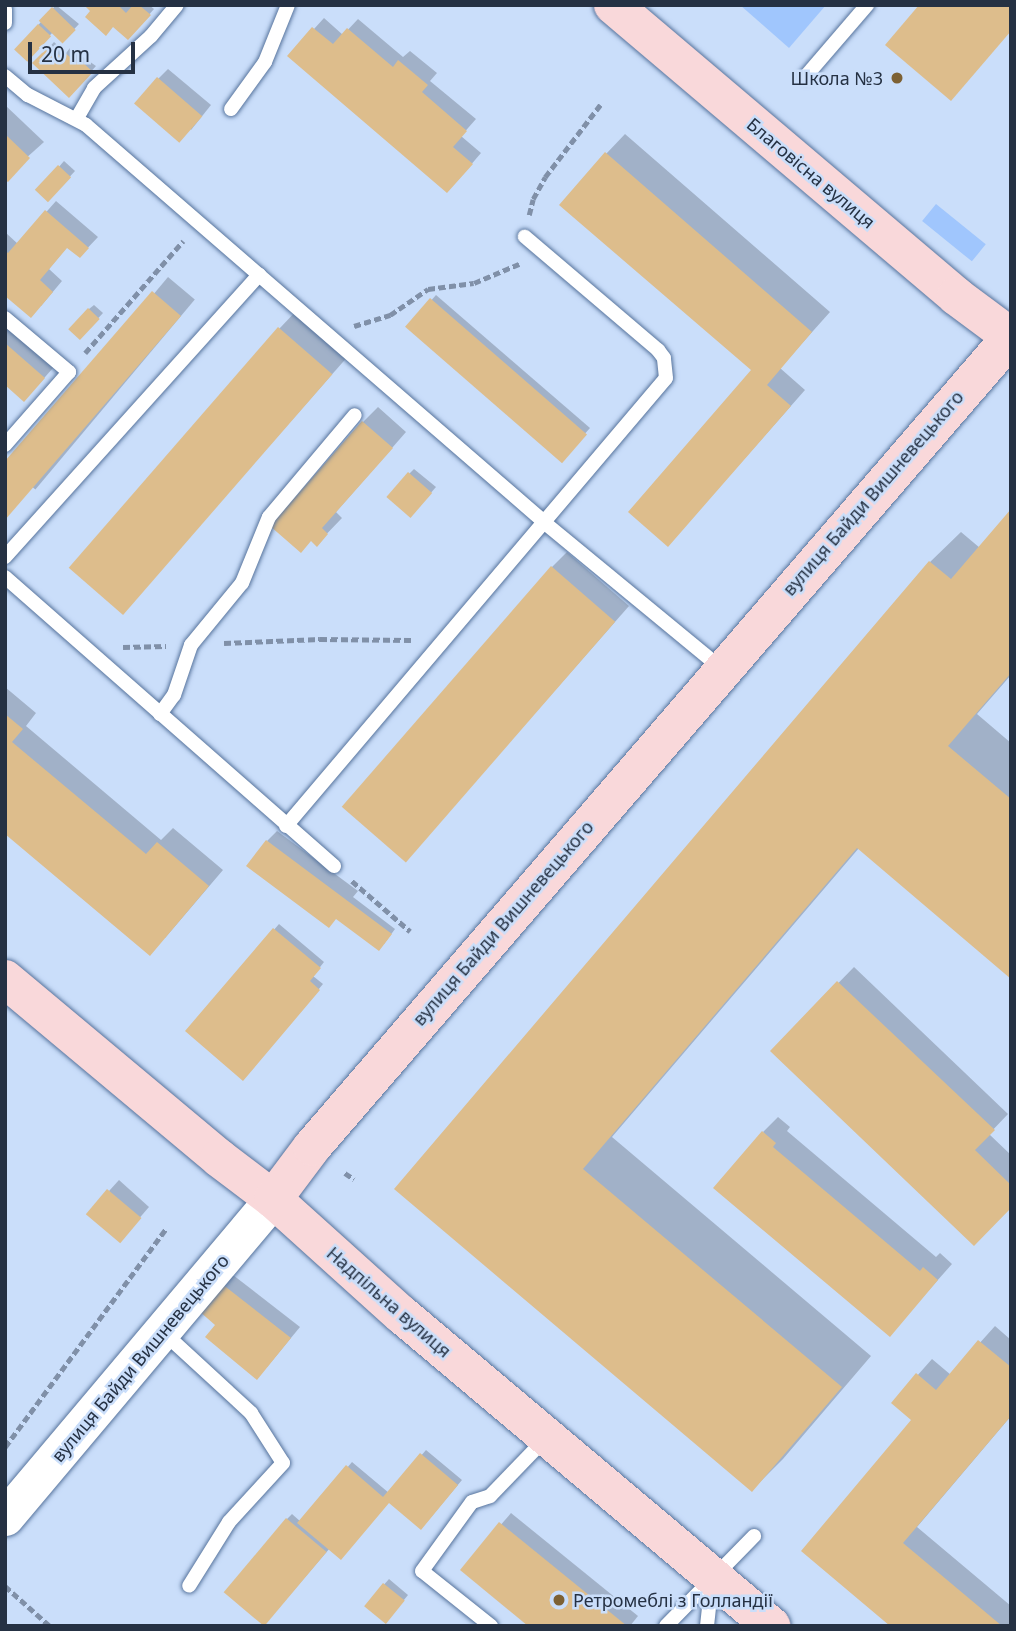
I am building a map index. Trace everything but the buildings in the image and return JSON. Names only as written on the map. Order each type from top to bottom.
[{"type":"main road","name":"Благовісна вулиця","points":[[613,5],[956,296],[1011,337]]},
{"type":"main road","name":"вулиця Байди Вишневецького","points":[[273,1199],[320,1136],[721,668],[1011,337]]},
{"type":"main road","name":"Надпільна вулиця","points":[[8,983],[219,1158],[273,1199],[402,1315],[771,1626]]},
{"type":"street","name":"вулиця Байди Вишневецького","points":[[5,1517],[273,1199]]},
{"type":"lane","points":[[77,118],[94,88],[151,36],[177,5]]},
{"type":"lane","points":[[231,109],[265,62],[288,5]]},
{"type":"lane","points":[[806,76],[867,5]]},
{"type":"lane","points":[[5,9],[5,23]]},
{"type":"lane","points":[[5,76],[27,95],[77,118],[545,523],[721,668]]},
{"type":"lane","points":[[286,826],[661,387],[667,368],[658,350],[525,237]]},
{"type":"lane","points":[[5,557],[258,275]]},
{"type":"lane","points":[[5,318],[69,372],[5,445]]},
{"type":"lane","points":[[160,714],[174,695],[191,645],[242,583],[269,517],[355,415]]},
{"type":"lane","points":[[5,577],[334,866]]},
{"type":"lane","points":[[162,1331],[251,1413],[283,1463],[229,1522],[189,1586]]},
{"type":"lane","points":[[491,1626],[422,1571],[472,1502],[490,1496],[547,1438]]},
{"type":"lane","points":[[666,1626],[754,1536]]},
{"type":"lane","points":[[707,1626],[712,1576]]},
{"type":"path","points":[[326,335],[390,315],[428,289],[474,283],[514,267],[522,260],[530,208],[536,194],[556,161],[600,105]]},
{"type":"path","points":[[69,372],[199,223]]},
{"type":"path","points":[[87,649],[320,639],[445,640]]},
{"type":"path","points":[[334,866],[410,930]]},
{"type":"path","points":[[345,1173],[354,1179]]},
{"type":"path","points":[[5,1447],[166,1229]]},
{"type":"path","points":[[5,1586],[50,1626]]},
{"type":"shaded area","points":[[740,5],[826,5],[789,48]]},
{"type":"shaded area","points":[[936,204],[986,244],[972,261],[922,221]]},
{"type":"place","name":"Школа №3","points":[[897,78]]},
{"type":"place","name":"Ретромеблі з Голландії","points":[[559,1600]]}]
